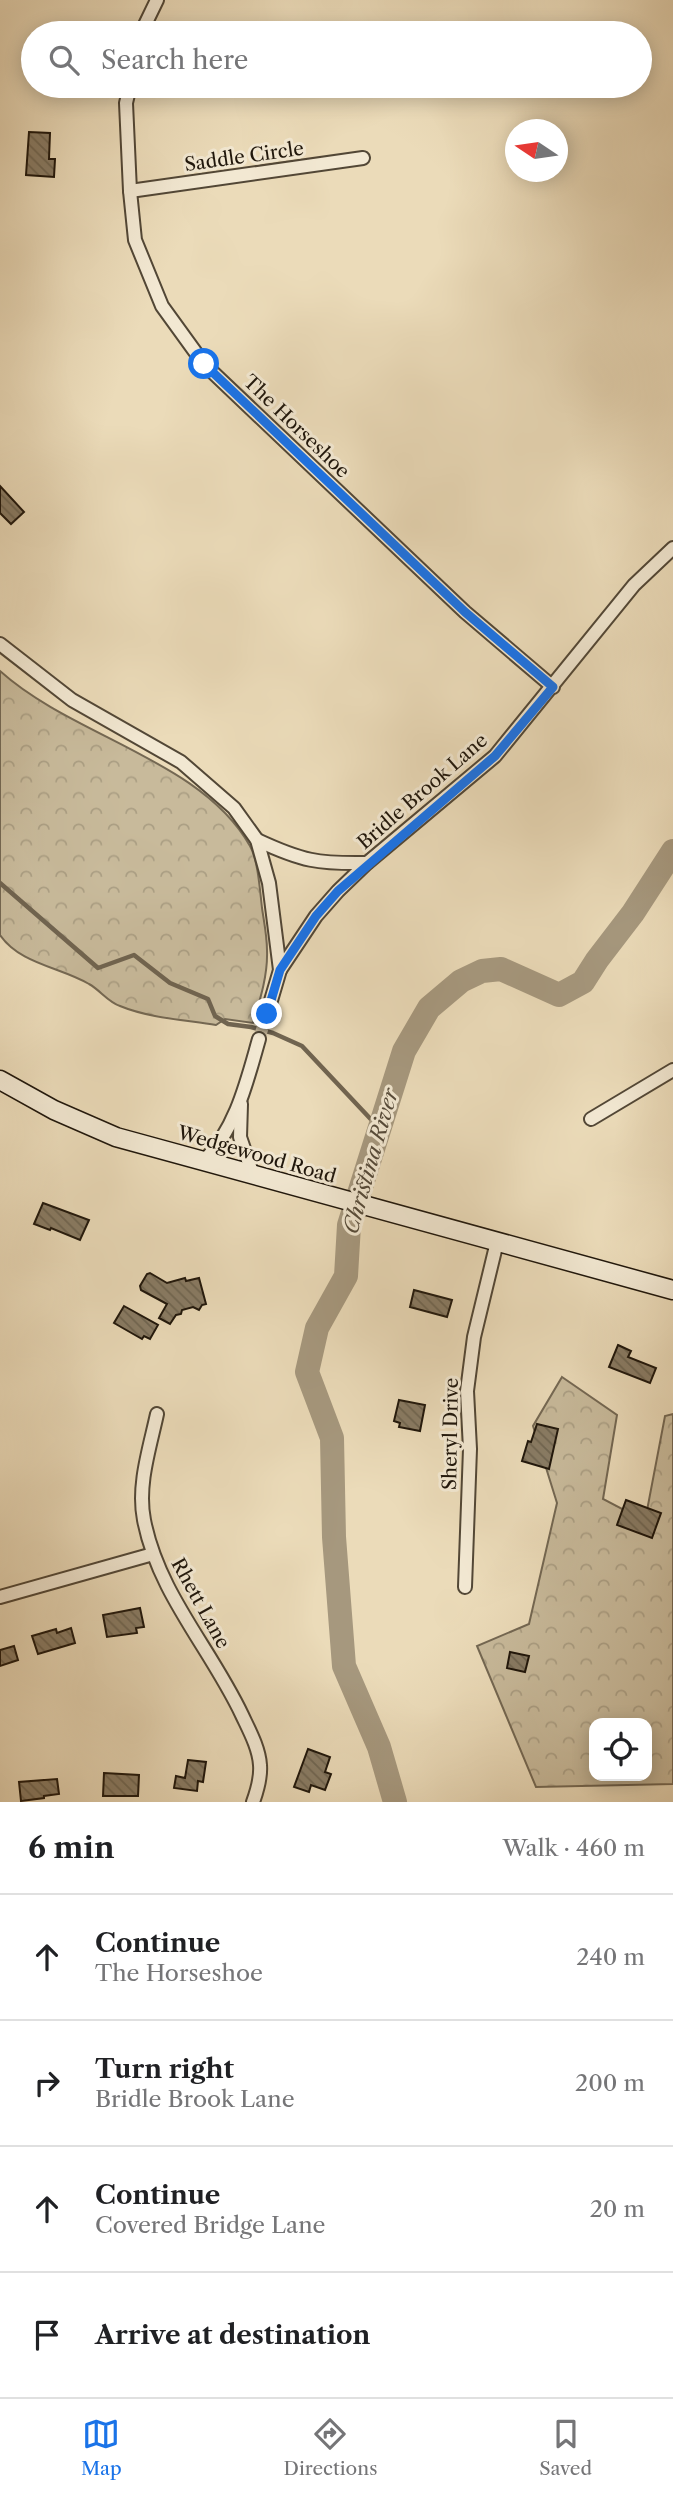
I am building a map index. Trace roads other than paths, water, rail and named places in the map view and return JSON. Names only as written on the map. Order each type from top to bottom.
[{"type":"street","points":[[147,21],[157,0]]},
{"type":"street","name":"The Horseshoe","points":[[127,98],[130,191],[135,240],[162,306],[204,364],[465,612],[553,687]]},
{"type":"street","name":"Saddle Circle","points":[[130,191],[363,158]]},
{"type":"street","name":"Bridle Brook Lane","points":[[280,970],[316,916],[338,891],[495,756],[634,585],[673,548]]},
{"type":"street","points":[[0,644],[72,700],[181,762],[234,808],[257,840],[269,883],[280,970],[267,1014]]},
{"type":"street","points":[[257,840],[307,860],[327,864],[368,863]]},
{"type":"street","points":[[203,1161],[214,1151],[241,1101],[259,1039]]},
{"type":"street","points":[[591,1119],[673,1070]]},
{"type":"street","name":"Wedgewood Road","points":[[0,1080],[54,1110],[116,1137],[673,1290]]},
{"type":"street","points":[[241,1101],[240,1137],[253,1175]]},
{"type":"street","name":"Sheryl Drive","points":[[465,1587],[470,1449],[467,1391],[474,1337],[497,1242]]},
{"type":"street","name":"Rhett Lane","points":[[157,1414],[142,1486],[143,1517],[153,1554],[176,1604],[232,1693],[249,1729],[261,1767],[254,1802]]},
{"type":"street","points":[[0,1597],[153,1554]]},
{"type":"waterway","name":"Christina River","points":[[395,1802],[379,1747],[344,1666],[334,1537],[332,1438],[307,1372],[317,1328],[346,1276],[349,1225],[404,1051],[429,1008],[461,981],[482,971],[501,969],[559,995],[583,982],[633,913],[673,851]]},
{"type":"waterway","points":[[0,883],[98,968],[134,955],[170,983],[208,999],[215,1016],[228,1024],[273,1033],[302,1046],[380,1129]]},
{"type":"tunnel","points":[[259,1039],[267,1014]]}]
